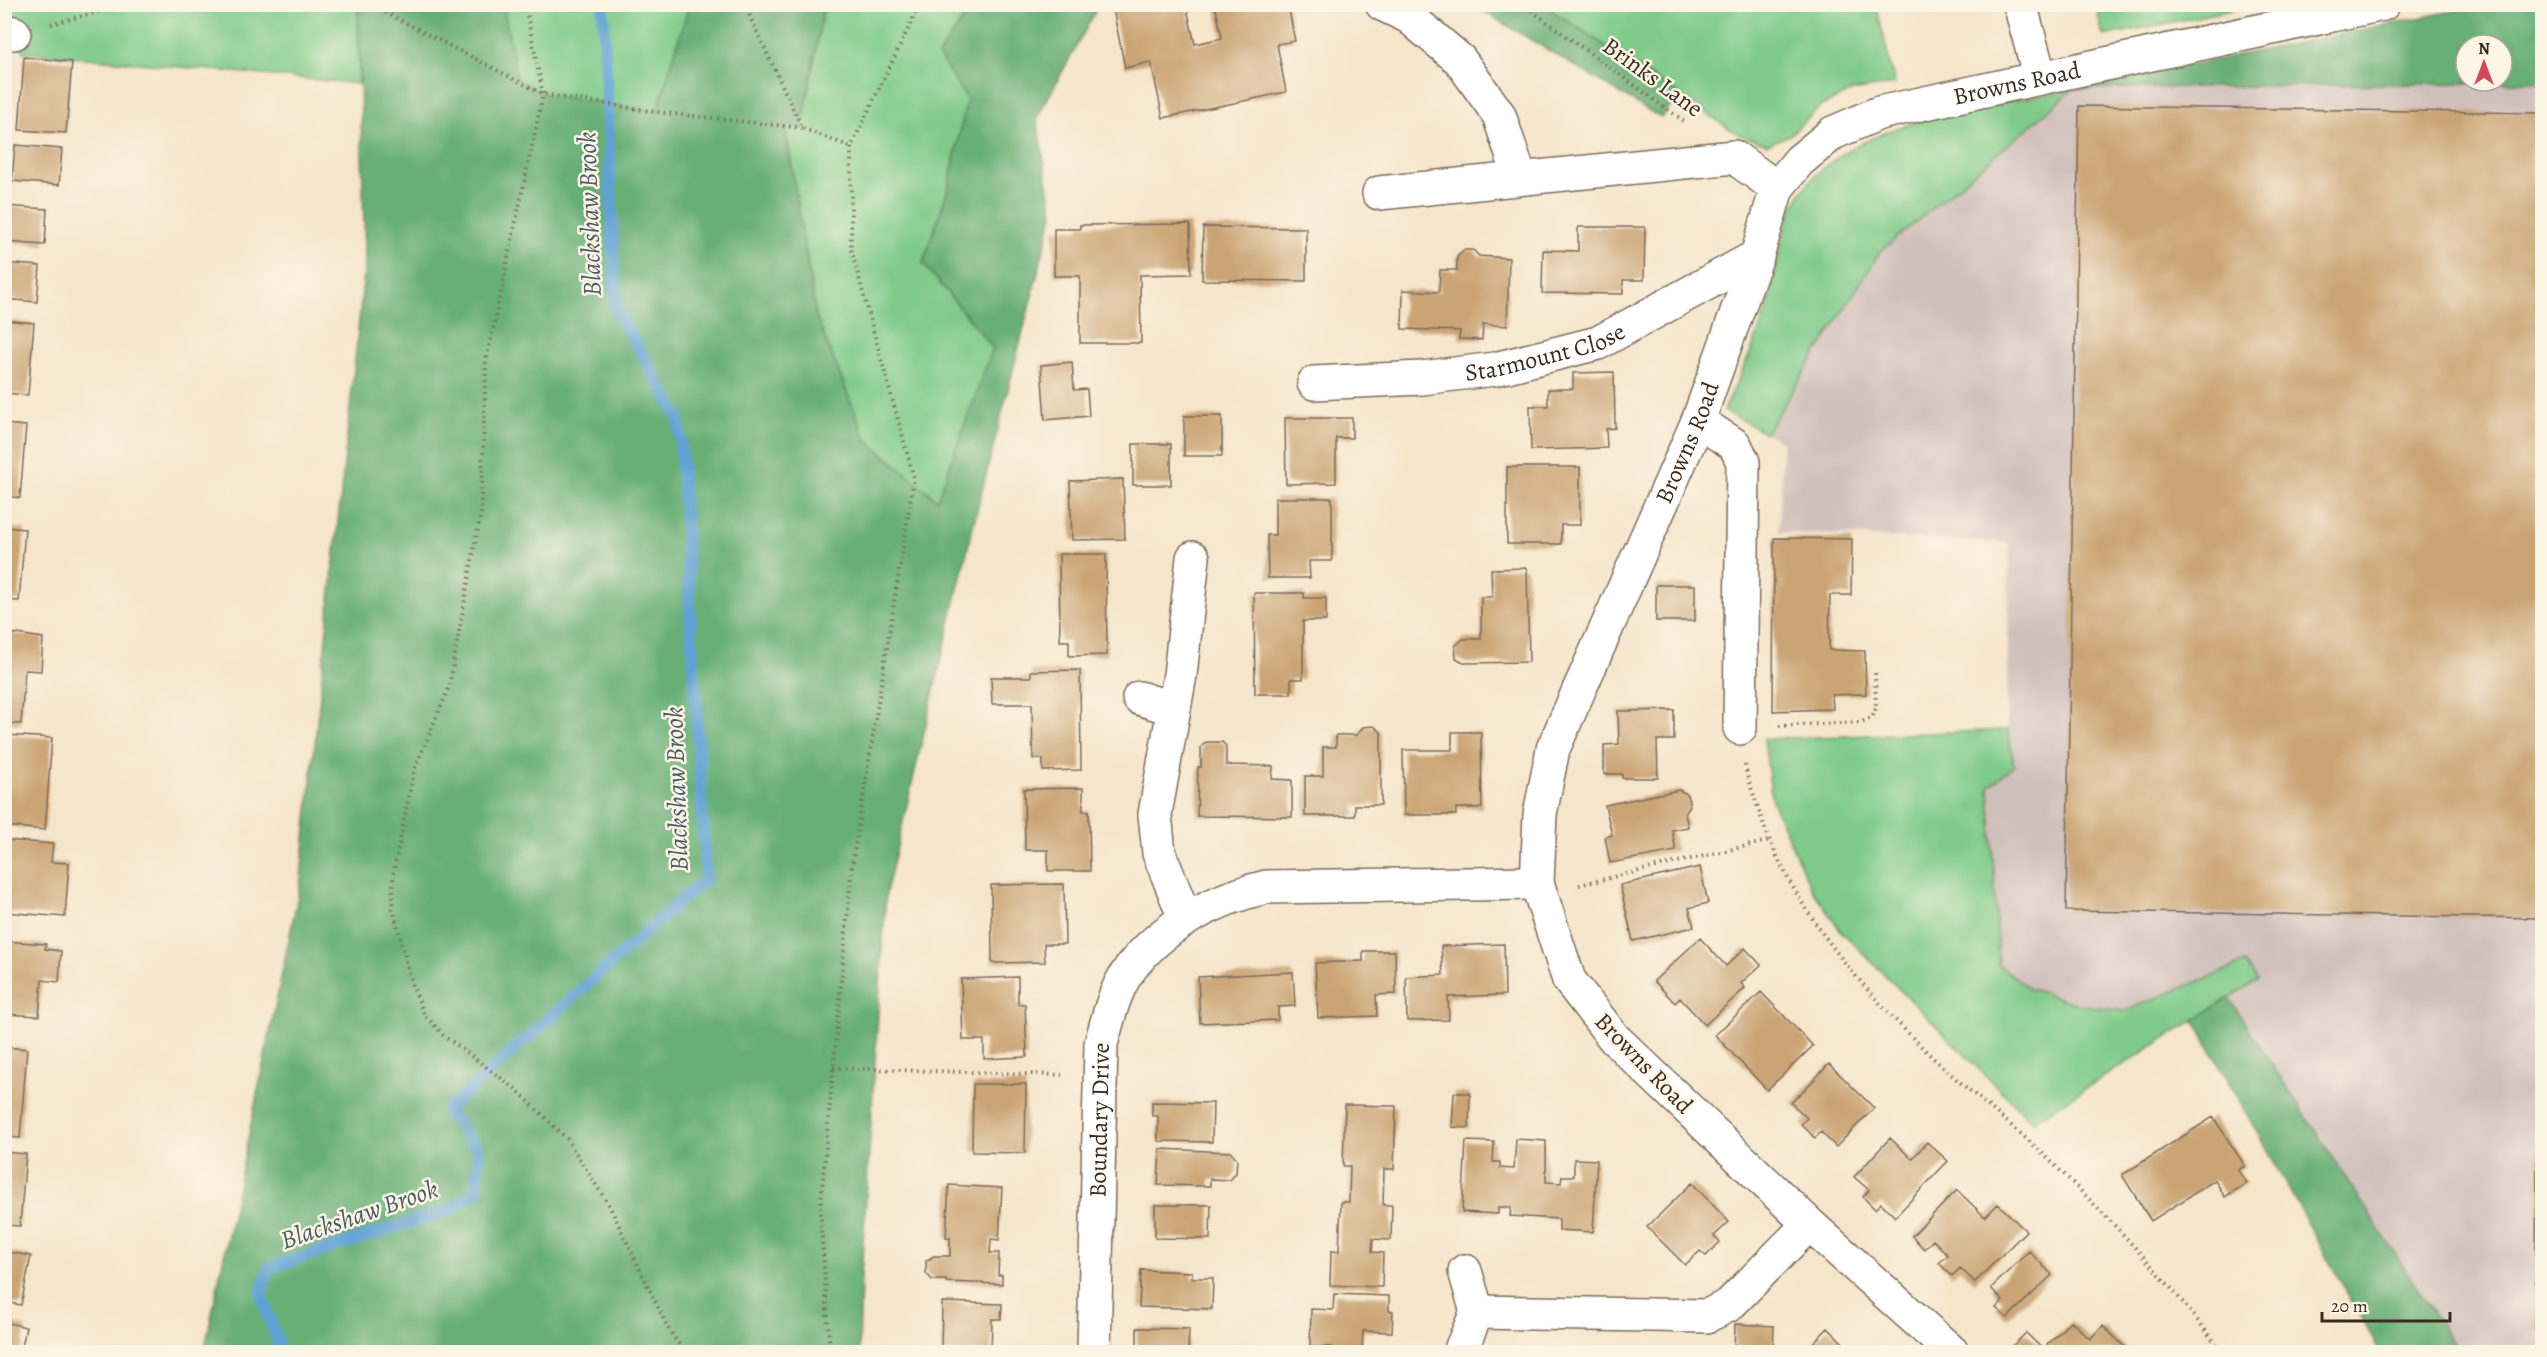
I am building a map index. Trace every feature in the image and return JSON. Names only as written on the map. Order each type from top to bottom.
[{"type":"street","points":[[1382,4],[1409,17],[1460,60],[1500,115],[1520,178]]},
{"type":"street","points":[[2020,4],[2040,78]]},
{"type":"street","name":"Browns Road","points":[[1952,1353],[1809,1224],[1614,1038],[1569,980],[1539,889],[1540,814],[1553,749],[1698,420],[1757,256],[1777,188],[1799,161],[1833,132],[1879,113],[2383,4]]},
{"type":"street","points":[[1379,193],[1734,157],[1777,188]]},
{"type":"street","name":"Starmount Close","points":[[1314,383],[1422,378],[1495,369],[1598,343],[1757,256]]},
{"type":"street","points":[[1698,420],[1735,445],[1743,462],[1740,728]]},
{"type":"street","points":[[1185,918],[1159,853],[1155,814],[1174,709],[1193,558]]},
{"type":"street","points":[[1139,698],[1174,709]]},
{"type":"street","name":"Boundary Drive","points":[[1094,1353],[1098,1077],[1101,1044],[1112,1006],[1129,971],[1185,918],[1242,892],[1266,887],[1539,889]]},
{"type":"street","points":[[1477,1312],[1707,1316],[1729,1305],[1809,1224]]},
{"type":"street","points":[[1462,1347],[1477,1312],[1465,1271]]},
{"type":"path","points":[[9,33],[128,4]]},
{"type":"path","points":[[369,4],[543,94],[657,112],[802,128],[851,147]]},
{"type":"path","points":[[525,4],[543,94],[486,363],[481,511],[452,676],[414,771],[393,874],[393,909],[412,984],[424,1014],[443,1035],[507,1082],[567,1139],[609,1207],[669,1328],[684,1353]]},
{"type":"path","points":[[744,4],[802,128]]},
{"type":"path","points":[[830,1353],[820,1209],[852,866],[914,478],[851,249],[851,147],[920,4]]},
{"type":"path","name":"Brinks Lane","points":[[1522,4],[1686,123]]},
{"type":"path","points":[[1875,671],[1876,708],[1872,718],[1861,722],[1740,728],[1746,771],[1768,841],[1795,893],[1836,953],[1924,1050],[2042,1153],[2112,1223],[2177,1292],[2222,1353]]},
{"type":"path","points":[[1539,889],[1768,841]]},
{"type":"path","points":[[833,1068],[1098,1077]]},
{"type":"shaded area","points":[[2514,82],[2542,82],[2542,1352],[2459,1352],[2229,998],[2032,1122],[1841,931],[1811,888],[1772,801],[1764,739],[2007,730],[2009,543],[1779,532],[1783,442],[1766,433],[1880,252],[2074,89],[2454,83],[2454,93],[2514,93]]},
{"type":"green space","points":[[5,4],[358,5],[359,84],[23,52],[9,7]]},
{"type":"green space","points":[[2096,4],[2257,4],[2257,5],[2103,36]]},
{"type":"green space","points":[[2486,4],[2542,5],[2542,82],[2514,82],[2514,33],[2454,33],[2454,83],[2074,89]]},
{"type":"green space","points":[[358,5],[503,5],[517,79],[543,94],[657,112],[689,5],[824,5],[802,128],[785,126],[816,316],[866,439],[937,500],[993,348],[923,263],[948,189],[967,99],[938,55],[973,5],[1099,5],[1037,118],[1053,214],[972,530],[886,893],[861,1275],[859,1352],[204,1352],[300,886],[365,263]]},
{"type":"green space","points":[[503,5],[689,5],[657,112],[543,94],[516,79]]},
{"type":"green space","points":[[824,5],[973,5],[939,55],[967,99],[948,189],[923,263],[993,348],[938,500],[866,439],[816,316],[785,125],[802,127]]},
{"type":"green space","points":[[1473,5],[1544,5],[1680,95],[1661,118]]},
{"type":"green space","points":[[1544,5],[1876,5],[1895,84],[1852,91],[1821,106],[1790,135],[1768,144],[1739,135]]},
{"type":"green space","points":[[2074,89],[1880,252],[1766,433],[1724,411],[1766,312],[1781,242],[1792,209],[1812,179],[1841,155],[1876,136],[1916,122],[1957,111]]},
{"type":"green space","points":[[2008,730],[2014,766],[1989,787],[1999,965],[2030,989],[2078,1004],[2124,1011],[2245,963],[2258,980],[2032,1122],[1841,931],[1811,888],[1772,801],[1764,739]]},
{"type":"green space","points":[[2229,998],[2459,1352],[2380,1352],[2194,1020]]},
{"type":"building","points":[[1112,4],[1186,4],[1195,44],[1222,38],[1215,4],[1288,4],[1295,41],[1277,44],[1286,92],[1163,118],[1151,62],[1125,68]]},
{"type":"building","points":[[24,57],[72,62],[66,133],[19,130]]},
{"type":"building","points":[[2079,106],[2542,113],[2542,918],[2066,911]]},
{"type":"building","points":[[15,145],[62,149],[59,185],[12,181]]},
{"type":"building","points":[[4,206],[47,209],[45,245],[4,242]]},
{"type":"building","points":[[1190,224],[1191,274],[1140,275],[1141,343],[1080,343],[1080,276],[1054,276],[1054,229],[1080,229],[1080,225]]},
{"type":"building","points":[[1203,227],[1306,228],[1306,281],[1202,280]]},
{"type":"building","points":[[1578,227],[1645,227],[1644,280],[1623,280],[1623,294],[1542,293],[1543,250],[1578,251]]},
{"type":"building","points":[[1464,250],[1473,250],[1479,256],[1509,258],[1507,326],[1483,324],[1482,340],[1459,339],[1460,331],[1402,329],[1403,290],[1439,292],[1440,270],[1457,270],[1457,257]]},
{"type":"building","points":[[4,263],[40,266],[37,302],[4,299]]},
{"type":"building","points":[[4,320],[34,323],[28,395],[4,393]]},
{"type":"building","points":[[1072,362],[1074,390],[1087,389],[1089,416],[1045,420],[1041,365]]},
{"type":"building","points":[[1614,372],[1615,428],[1606,429],[1607,448],[1531,450],[1530,406],[1548,406],[1548,389],[1573,389],[1573,373]]},
{"type":"building","points":[[1184,416],[1222,416],[1222,456],[1184,456]]},
{"type":"building","points":[[1285,418],[1352,418],[1352,438],[1336,438],[1336,483],[1286,484]]},
{"type":"building","points":[[4,424],[26,426],[20,498],[4,496]]},
{"type":"building","points":[[1133,444],[1171,444],[1171,485],[1133,485]]},
{"type":"building","points":[[1507,467],[1580,467],[1580,525],[1561,525],[1561,544],[1507,544]]},
{"type":"building","points":[[1123,479],[1125,539],[1072,540],[1070,481]]},
{"type":"building","points":[[1275,498],[1332,498],[1332,561],[1309,561],[1310,578],[1268,578],[1267,535],[1275,535]]},
{"type":"building","points":[[4,527],[25,529],[19,601],[4,600]]},
{"type":"building","points":[[1774,538],[1852,539],[1851,595],[1830,595],[1829,650],[1865,651],[1866,694],[1832,695],[1833,709],[1773,711]]},
{"type":"building","points":[[1059,554],[1106,554],[1107,655],[1069,656],[1069,641],[1060,641]]},
{"type":"building","points":[[1527,568],[1529,662],[1465,663],[1456,658],[1455,646],[1463,639],[1481,639],[1481,597],[1492,597],[1491,569]]},
{"type":"building","points":[[1656,585],[1695,585],[1695,621],[1656,621]]},
{"type":"building","points":[[1254,593],[1304,593],[1304,598],[1326,598],[1326,621],[1303,621],[1303,679],[1291,679],[1291,694],[1255,694]]},
{"type":"building","points":[[4,632],[43,638],[41,671],[25,670],[21,724],[4,723]]},
{"type":"building","points":[[1080,670],[1081,770],[1043,771],[1043,759],[1033,759],[1032,704],[992,704],[991,677],[1031,677],[1031,671]]},
{"type":"building","points":[[1674,710],[1674,740],[1657,740],[1658,778],[1622,778],[1622,774],[1604,774],[1604,745],[1619,744],[1618,711]]},
{"type":"building","points":[[1374,726],[1381,732],[1381,805],[1355,805],[1355,816],[1305,816],[1305,776],[1323,776],[1323,747],[1336,747],[1336,735],[1357,735],[1363,727]]},
{"type":"building","points":[[1452,732],[1481,732],[1482,808],[1456,808],[1456,815],[1404,815],[1403,750],[1452,750]]},
{"type":"building","points":[[5,735],[52,738],[45,830],[4,826]]},
{"type":"building","points":[[1206,742],[1222,742],[1226,746],[1226,765],[1273,766],[1272,779],[1292,780],[1292,817],[1197,816],[1198,767],[1201,767],[1201,747]]},
{"type":"building","points":[[1083,788],[1083,811],[1089,811],[1090,871],[1048,871],[1048,850],[1025,850],[1024,789]]},
{"type":"building","points":[[1679,790],[1687,794],[1690,806],[1685,814],[1688,827],[1672,830],[1676,851],[1610,863],[1605,837],[1612,835],[1605,805]]},
{"type":"building","points":[[6,840],[53,844],[51,862],[69,863],[65,917],[4,912]]},
{"type":"building","points":[[1700,867],[1708,903],[1689,908],[1694,927],[1633,941],[1620,885]]},
{"type":"building","points":[[1064,884],[1065,944],[1044,944],[1045,962],[992,963],[991,885]]},
{"type":"building","points":[[2540,931],[2542,931],[2542,1330],[2535,1330]]},
{"type":"building","points":[[1700,938],[1726,966],[1745,948],[1761,965],[1741,983],[1745,988],[1705,1025],[1680,998],[1675,1003],[1654,981]]},
{"type":"building","points":[[4,941],[46,944],[45,949],[61,951],[59,982],[42,980],[39,1016],[4,1014]]},
{"type":"building","points":[[1504,944],[1505,995],[1448,997],[1449,1020],[1407,1021],[1406,977],[1443,975],[1441,946]]},
{"type":"building","points":[[1363,951],[1395,951],[1396,994],[1376,995],[1377,1016],[1318,1018],[1315,963],[1363,961]]},
{"type":"building","points":[[1293,972],[1295,1006],[1278,1007],[1278,1020],[1200,1023],[1198,977]]},
{"type":"building","points":[[1018,977],[1018,1004],[1025,1004],[1027,1057],[984,1059],[984,1040],[963,1040],[961,979]]},
{"type":"building","points":[[1761,992],[1813,1046],[1767,1090],[1715,1035]]},
{"type":"building","points":[[4,1047],[27,1049],[20,1138],[4,1137]]},
{"type":"building","points":[[1829,1064],[1874,1108],[1836,1147],[1821,1132],[1815,1138],[1801,1124],[1807,1118],[1791,1103]]},
{"type":"building","points":[[973,1084],[1026,1084],[1025,1153],[972,1152]]},
{"type":"building","points":[[1454,1093],[1470,1093],[1469,1128],[1452,1127]]},
{"type":"building","points":[[1152,1102],[1213,1103],[1212,1142],[1158,1141],[1158,1116],[1152,1116]]},
{"type":"building","points":[[1345,1105],[1396,1106],[1394,1169],[1384,1169],[1383,1205],[1392,1205],[1391,1240],[1373,1239],[1372,1252],[1383,1253],[1382,1287],[1330,1285],[1331,1251],[1339,1251],[1341,1202],[1349,1202],[1350,1166],[1343,1166]]},
{"type":"building","points":[[2213,1117],[2245,1166],[2238,1170],[2247,1183],[2225,1197],[2215,1180],[2151,1221],[2122,1175]]},
{"type":"building","points":[[1890,1138],[1912,1159],[1927,1142],[1948,1161],[1895,1217],[1881,1203],[1875,1209],[1863,1197],[1869,1190],[1854,1177]]},
{"type":"building","points":[[1516,1139],[1546,1141],[1546,1182],[1561,1183],[1562,1176],[1574,1176],[1574,1159],[1597,1160],[1593,1232],[1559,1230],[1559,1219],[1510,1216],[1511,1207],[1498,1207],[1498,1214],[1462,1212],[1466,1141],[1494,1142],[1493,1162],[1500,1162],[1500,1168],[1514,1169]]},
{"type":"building","points":[[1160,1149],[1231,1152],[1237,1159],[1236,1173],[1230,1180],[1210,1179],[1210,1186],[1158,1185]]},
{"type":"building","points":[[4,1152],[26,1154],[20,1226],[4,1225]]},
{"type":"building","points":[[1692,1183],[1729,1222],[1714,1236],[1720,1242],[1706,1256],[1700,1251],[1685,1265],[1647,1227]]},
{"type":"building","points":[[949,1185],[1002,1188],[999,1240],[991,1239],[990,1253],[999,1253],[998,1275],[1002,1275],[1002,1284],[932,1280],[926,1273],[926,1261],[934,1256],[950,1256],[950,1238],[946,1238]]},
{"type":"building","points":[[1957,1190],[1985,1217],[1998,1204],[2026,1231],[1975,1282],[1960,1268],[1952,1276],[1939,1263],[1948,1255],[1933,1240],[1924,1249],[1912,1236]]},
{"type":"building","points":[[1155,1205],[1211,1205],[1210,1239],[1155,1238]]},
{"type":"building","points":[[4,1251],[31,1256],[21,1305],[4,1302]]},
{"type":"building","points":[[2029,1251],[2052,1275],[2007,1318],[1996,1308],[2003,1301],[1991,1288]]},
{"type":"building","points":[[1141,1270],[1192,1272],[1192,1278],[1213,1278],[1212,1309],[1139,1307]]},
{"type":"building","points":[[1334,1294],[1389,1296],[1389,1311],[1393,1311],[1392,1332],[1363,1331],[1362,1352],[1330,1352],[1331,1347],[1310,1347],[1311,1309],[1333,1310]]},
{"type":"building","points":[[942,1302],[1002,1304],[1001,1319],[992,1319],[991,1352],[941,1352]]},
{"type":"building","points":[[5,1312],[10,1313],[8,1323],[26,1327],[21,1352],[5,1352]]},
{"type":"building","points":[[2071,1321],[2090,1339],[2103,1326],[2129,1351],[2055,1352],[2047,1345]]},
{"type":"building","points":[[1735,1324],[1774,1326],[1773,1352],[1734,1352]]},
{"type":"building","points":[[1137,1328],[1189,1329],[1188,1352],[1137,1352]]},
{"type":"building","points":[[1828,1328],[1852,1352],[1804,1352]]},
{"type":"building","points":[[2026,1333],[2046,1352],[2006,1352]]},
{"type":"waterway","name":"Blackshaw Brook","points":[[281,1352],[261,1293],[269,1268],[449,1210],[476,1192],[479,1152],[447,1110],[706,878],[679,418],[616,309],[603,4]]}]
